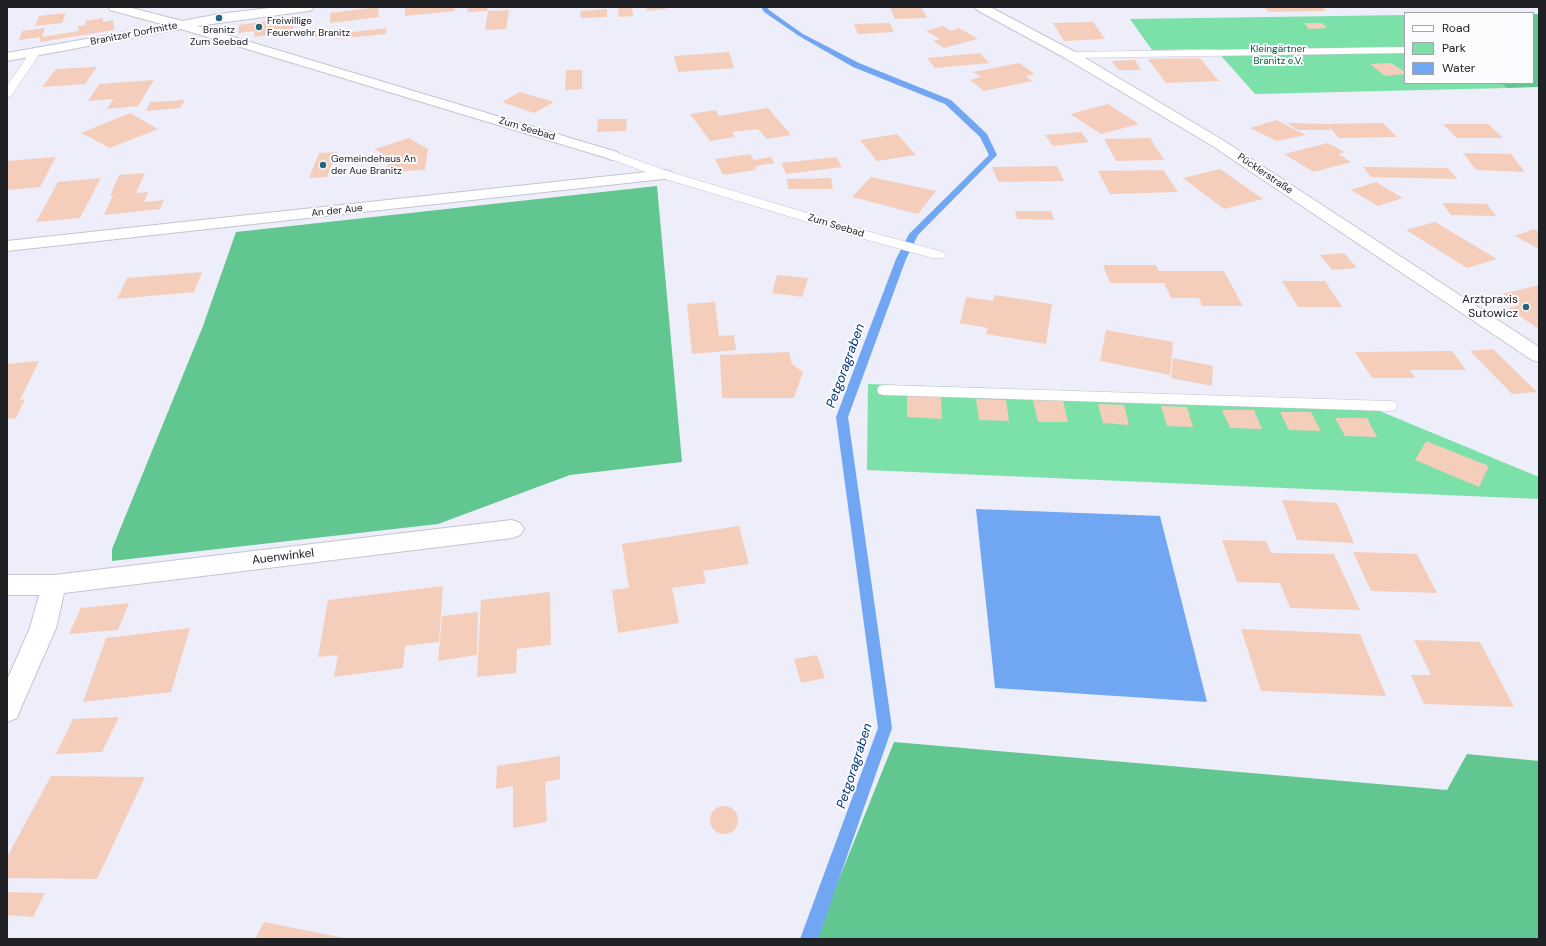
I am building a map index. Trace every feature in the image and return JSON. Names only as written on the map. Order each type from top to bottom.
[{"type":"street","name":"Zum Seebad","points":[[114,7],[181,25],[612,155]]},
{"type":"street","name":"Branitzer Dorfmitte","points":[[7,57],[219,18],[308,7]]},
{"type":"street","name":"Pücklerstraße","points":[[981,7],[1070,55],[1216,142],[1539,356]]},
{"type":"street","name":"An der Aue","points":[[7,246],[666,175]]},
{"type":"street","name":"Auenwinkel","points":[[7,585],[54,585],[512,529]]},
{"type":"street","points":[[7,710],[43,628],[54,585]]},
{"type":"lane","points":[[1070,55],[1404,50]]},
{"type":"lane","points":[[7,94],[35,53]]},
{"type":"lane","name":"Zum Seebad","points":[[612,155],[666,175],[869,236],[938,255]]},
{"type":"lane","points":[[885,390],[1389,406]]},
{"type":"green space","points":[[1534,14],[1539,14],[1539,87],[1507,88],[1502,84],[1534,84]]},
{"type":"green space","name":"Kleingärtner Branitz e.V.","points":[[1404,15],[1404,84],[1502,84],[1507,88],[1255,94],[1215,49],[1152,50],[1130,19]]},
{"type":"green space","points":[[657,186],[682,462],[570,475],[438,524],[112,561],[112,549],[203,326],[236,232]]},
{"type":"green space","points":[[868,384],[1353,400],[1539,477],[1539,499],[867,470]]},
{"type":"green space","points":[[894,742],[1447,790],[1467,754],[1539,761],[1539,939],[815,939]]},
{"type":"water","points":[[976,509],[1160,516],[1207,702],[995,688]]},
{"type":"building","points":[[378,7],[379,17],[330,23],[330,13]]},
{"type":"building","points":[[405,7],[454,7],[455,11],[405,16]]},
{"type":"building","points":[[468,7],[488,7],[487,11],[467,12]]},
{"type":"building","points":[[618,7],[632,7],[633,16],[619,17]]},
{"type":"building","points":[[646,7],[665,7],[666,9],[647,11]]},
{"type":"building","points":[[890,7],[921,7],[927,18],[895,19]]},
{"type":"building","points":[[1264,7],[1322,7],[1326,11],[1269,12]]},
{"type":"building","points":[[607,9],[607,17],[581,18],[580,11]]},
{"type":"building","points":[[509,10],[506,29],[485,30],[488,11]]},
{"type":"building","points":[[66,13],[62,23],[35,26],[39,16]]},
{"type":"building","points":[[103,18],[103,22],[113,20],[114,30],[40,42],[40,37],[19,40],[22,31],[45,28],[42,37],[79,31],[78,26],[86,25],[85,21]]},
{"type":"building","points":[[281,19],[281,23],[294,21],[293,32],[254,37],[255,31],[238,33],[239,25]]},
{"type":"building","points":[[1093,22],[1105,39],[1064,41],[1053,23]]},
{"type":"building","points":[[890,23],[894,32],[858,34],[854,24]]},
{"type":"building","points":[[1304,23],[1322,23],[1327,28],[1309,29]]},
{"type":"building","points":[[943,26],[951,31],[959,28],[978,39],[944,48],[933,41],[940,39],[926,31]]},
{"type":"building","points":[[326,28],[325,36],[302,38],[304,30]]},
{"type":"building","points":[[386,28],[386,34],[336,39],[336,34]]},
{"type":"building","points":[[729,52],[734,68],[678,72],[674,56]]},
{"type":"building","points":[[980,53],[989,63],[935,68],[927,58]]},
{"type":"building","points":[[1200,58],[1219,81],[1166,83],[1148,59]]},
{"type":"building","points":[[1135,60],[1141,70],[1118,70],[1112,61]]},
{"type":"building","points":[[1019,63],[1035,74],[1026,76],[1032,81],[984,91],[970,80],[981,77],[973,72]]},
{"type":"building","points":[[1391,63],[1404,71],[1404,74],[1385,76],[1370,64]]},
{"type":"building","points":[[97,67],[85,84],[42,87],[56,69]]},
{"type":"building","points":[[566,70],[582,70],[582,89],[565,90]]},
{"type":"building","points":[[154,80],[138,106],[107,109],[113,99],[88,101],[99,84]]},
{"type":"building","points":[[520,92],[554,102],[534,113],[502,102]]},
{"type":"building","points":[[185,100],[180,108],[146,111],[150,102]]},
{"type":"building","points":[[1108,104],[1139,124],[1101,134],[1070,114]]},
{"type":"building","points":[[768,108],[791,135],[767,139],[758,129],[732,132],[735,137],[710,141],[690,114],[716,110],[719,116]]},
{"type":"building","points":[[130,113],[158,129],[110,148],[81,133]]},
{"type":"building","points":[[598,119],[627,119],[626,131],[597,132]]},
{"type":"building","points":[[1276,120],[1306,135],[1277,141],[1250,128]]},
{"type":"building","points":[[1287,123],[1327,124],[1331,130],[1298,130]]},
{"type":"building","points":[[1383,123],[1397,137],[1339,138],[1327,124]]},
{"type":"building","points":[[1443,124],[1488,124],[1503,138],[1457,138]]},
{"type":"building","points":[[1081,132],[1089,142],[1053,146],[1045,135]]},
{"type":"building","points":[[897,134],[916,155],[877,161],[860,140]]},
{"type":"building","points":[[409,138],[428,149],[425,170],[386,172],[390,159],[375,149]]},
{"type":"building","points":[[1150,138],[1164,160],[1116,161],[1104,139]]},
{"type":"building","points":[[1328,143],[1345,152],[1338,154],[1351,162],[1314,172],[1284,154]]},
{"type":"building","name":"Gemeindehaus An der Aue Branitz","points":[[337,152],[327,177],[309,178],[319,153]]},
{"type":"building","points":[[1463,153],[1511,154],[1525,172],[1476,170]]},
{"type":"building","points":[[750,154],[754,160],[771,157],[775,163],[755,166],[756,170],[723,175],[715,159]]},
{"type":"building","points":[[56,157],[40,187],[7,190],[7,161]]},
{"type":"building","points":[[836,157],[842,167],[786,174],[781,163]]},
{"type":"building","points":[[1057,166],[1064,181],[998,182],[992,167]]},
{"type":"building","points":[[1363,167],[1448,168],[1457,179],[1371,177]]},
{"type":"building","points":[[1220,169],[1263,199],[1224,209],[1183,178]]},
{"type":"building","points":[[1163,170],[1178,192],[1110,194],[1098,171]]},
{"type":"building","points":[[145,173],[136,193],[148,192],[144,202],[164,200],[160,209],[104,215],[113,195],[110,196],[119,175]]},
{"type":"building","points":[[871,177],[936,191],[918,214],[852,197]]},
{"type":"building","points":[[101,178],[80,218],[36,222],[58,182]]},
{"type":"building","points":[[831,178],[833,189],[788,189],[787,179]]},
{"type":"building","points":[[1376,182],[1403,198],[1378,206],[1351,190]]},
{"type":"building","points":[[1442,203],[1487,204],[1496,216],[1451,215]]},
{"type":"building","points":[[1015,211],[1051,211],[1054,220],[1017,219]]},
{"type":"building","points":[[1435,222],[1497,259],[1467,268],[1406,230]]},
{"type":"building","points":[[1534,229],[1539,232],[1539,249],[1515,236]]},
{"type":"building","points":[[1344,253],[1357,268],[1332,270],[1320,255]]},
{"type":"building","points":[[1103,265],[1156,265],[1159,271],[1224,271],[1243,306],[1202,306],[1199,298],[1171,298],[1164,283],[1110,283]]},
{"type":"building","points":[[202,272],[194,292],[117,299],[127,278]]},
{"type":"building","points":[[777,275],[808,278],[802,297],[772,293]]},
{"type":"building","points":[[1282,281],[1325,281],[1342,307],[1298,307]]},
{"type":"building","name":"Arztpraxis Sutowicz","points":[[1539,285],[1539,327],[1537,328],[1508,308],[1519,305],[1502,294]]},
{"type":"building","points":[[995,295],[1052,304],[1046,344],[986,334],[988,328],[960,323],[966,297],[993,301]]},
{"type":"building","points":[[715,302],[719,336],[734,335],[736,350],[692,354],[687,304]]},
{"type":"building","points":[[1106,330],[1173,342],[1170,375],[1100,361]]},
{"type":"building","points":[[1493,349],[1537,392],[1512,394],[1470,351]]},
{"type":"building","points":[[1452,351],[1466,370],[1410,370],[1415,378],[1372,378],[1355,352]]},
{"type":"building","points":[[789,352],[792,364],[803,372],[794,398],[722,398],[720,355]]},
{"type":"building","points":[[1173,358],[1213,366],[1212,386],[1171,378]]},
{"type":"building","points":[[39,361],[20,400],[25,399],[16,418],[7,419],[7,364]]},
{"type":"building","points":[[907,395],[941,397],[942,419],[907,417]]},
{"type":"building","points":[[976,399],[1006,400],[1009,421],[979,420]]},
{"type":"building","points":[[1033,400],[1063,401],[1068,422],[1038,422]]},
{"type":"building","points":[[1098,404],[1124,405],[1129,425],[1103,423]]},
{"type":"building","points":[[1161,406],[1187,407],[1193,427],[1167,426]]},
{"type":"building","points":[[1222,410],[1254,410],[1262,429],[1230,428]]},
{"type":"building","points":[[1280,412],[1311,412],[1321,431],[1289,430]]},
{"type":"building","points":[[1335,418],[1367,418],[1377,437],[1345,436]]},
{"type":"building","points":[[1426,441],[1489,466],[1479,487],[1415,460]]},
{"type":"building","points":[[1282,500],[1337,503],[1354,543],[1297,540]]},
{"type":"building","points":[[739,526],[749,564],[703,571],[706,583],[672,588],[679,623],[618,633],[612,590],[629,588],[622,544]]},
{"type":"building","points":[[1222,540],[1266,541],[1271,553],[1334,554],[1360,610],[1290,608],[1280,583],[1237,582]]},
{"type":"building","points":[[1353,552],[1417,554],[1437,593],[1371,591]]},
{"type":"building","points":[[443,586],[439,642],[405,646],[403,668],[334,677],[338,655],[318,657],[328,600]]},
{"type":"building","points":[[550,592],[551,645],[517,649],[516,673],[477,677],[481,600]]},
{"type":"building","points":[[129,603],[118,630],[69,634],[81,608]]},
{"type":"building","points":[[478,612],[477,655],[438,661],[442,616]]},
{"type":"building","points":[[190,628],[171,692],[83,702],[106,638]]},
{"type":"building","points":[[1241,629],[1360,634],[1386,696],[1261,691]]},
{"type":"building","points":[[1414,640],[1480,642],[1514,707],[1424,704],[1411,675],[1431,675]]},
{"type":"building","points":[[817,655],[825,678],[801,683],[794,659]]},
{"type":"building","points":[[119,717],[102,752],[56,754],[73,719]]},
{"type":"building","points":[[560,756],[560,779],[545,782],[547,822],[513,828],[513,786],[496,789],[497,766]]},
{"type":"building","points":[[51,776],[145,777],[97,879],[7,878],[7,857]]},
{"type":"building","points":[[724,806],[734,810],[738,820],[734,830],[724,834],[714,830],[710,820],[714,810]]},
{"type":"building","points":[[7,892],[45,893],[33,917],[7,915]]},
{"type":"building","points":[[264,922],[344,938],[344,939],[255,939]]},
{"type":"waterway","name":"Petgoragraben","points":[[764,7],[766,11],[801,35],[856,65],[948,102],[984,136],[993,155],[914,234],[901,259],[842,417],[885,728],[809,939]]},
{"type":"place","name":"Branitz Zum Seebad","points":[[219,18]]},
{"type":"place","name":"Freiwillige Feuerwehr Branitz","points":[[259,27]]},
{"type":"place","name":"Gemeindehaus An der Aue Branitz","points":[[323,165]]},
{"type":"place","name":"Arztpraxis Sutowicz","points":[[1526,307]]}]
